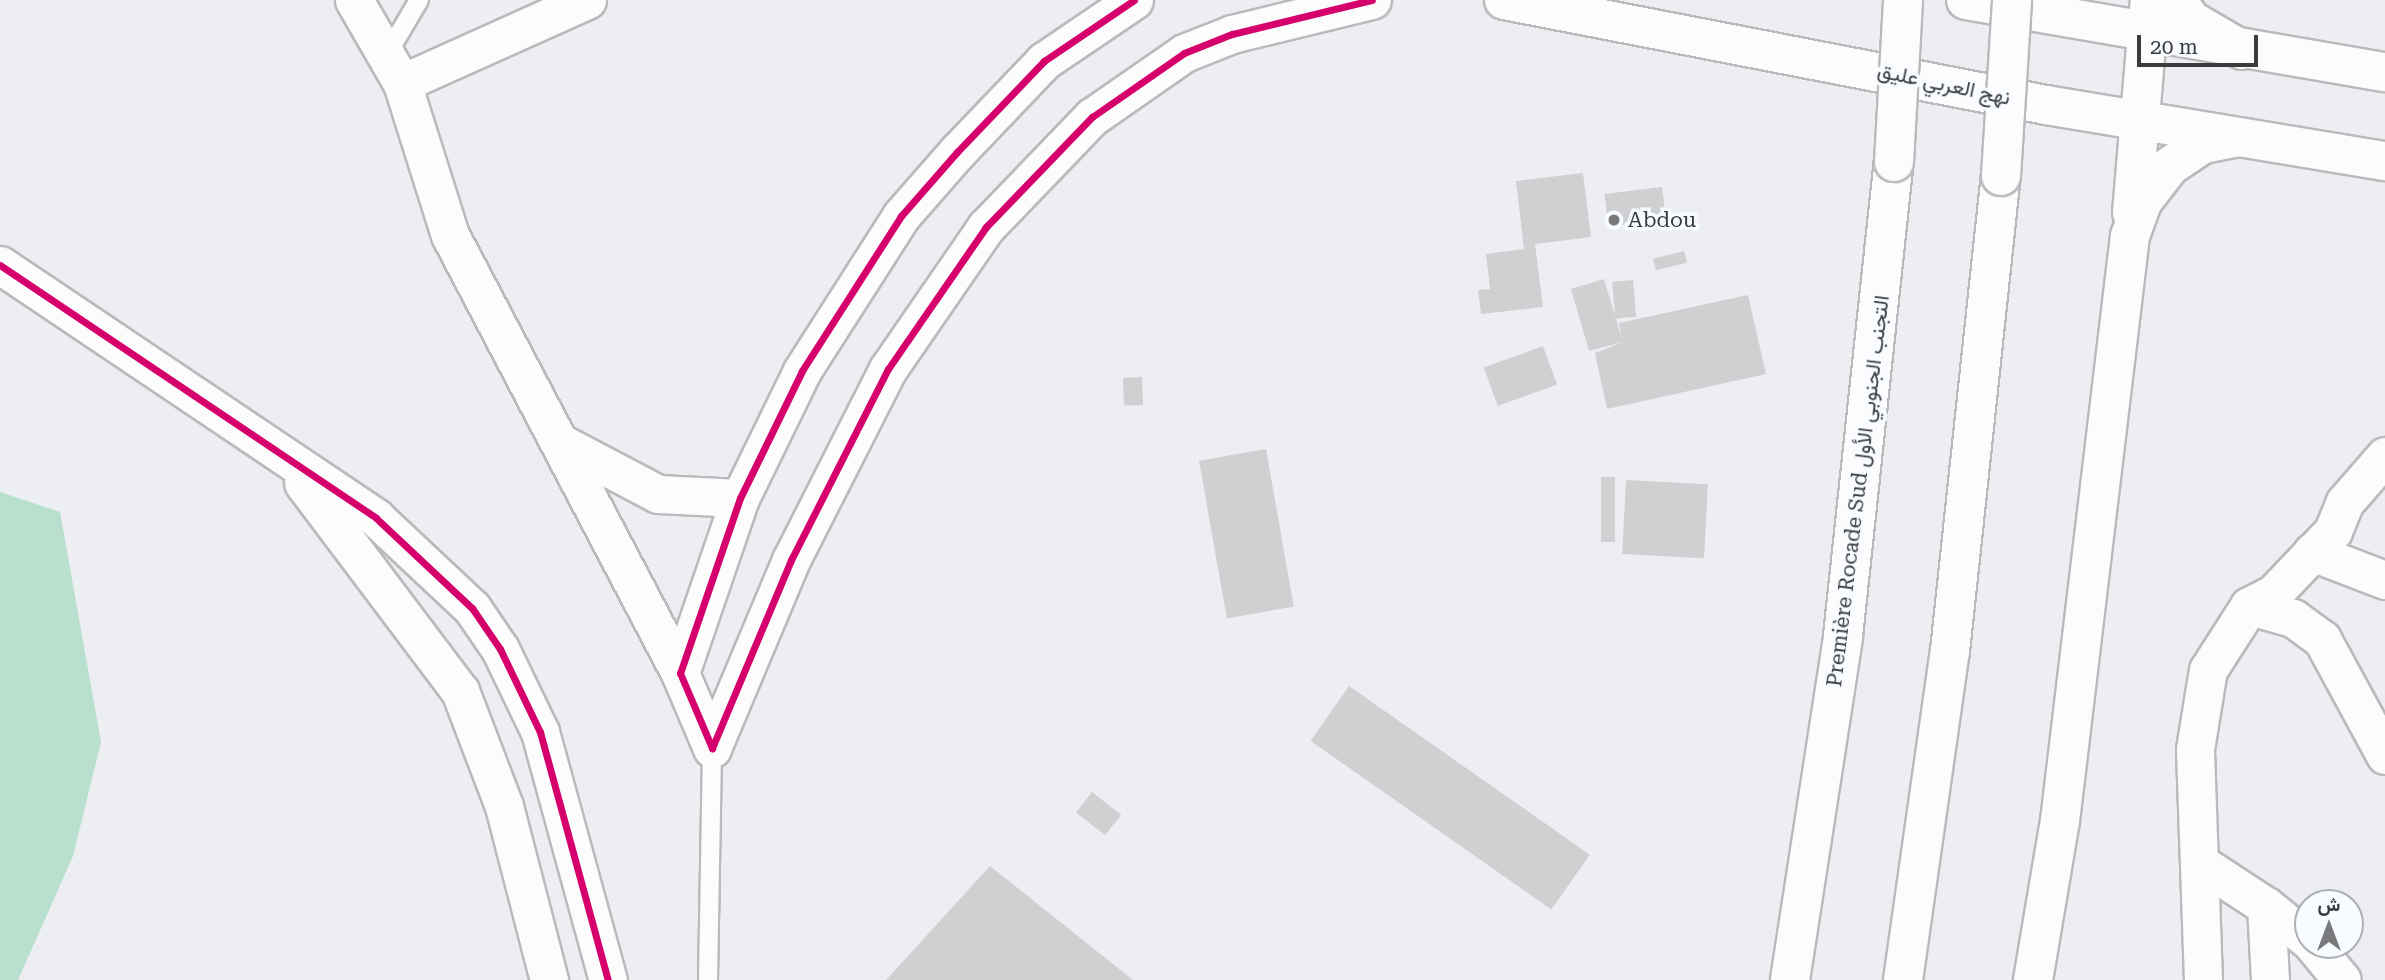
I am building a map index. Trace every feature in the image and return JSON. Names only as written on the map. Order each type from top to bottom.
[{"type":"main road","name":"نهج العربي عليق","points":[[1504,0],[2238,137],[2385,161]]},
{"type":"main road","name":"Première Rocade Sud التجنب الجنوبي الأول","points":[[1790,980],[1843,636],[1894,162],[1903,0]]},
{"type":"main road","points":[[1966,0],[2148,16],[2242,50],[2385,72]]},
{"type":"main road","points":[[1903,980],[1950,651],[2001,176],[2012,0]]},
{"type":"main road","points":[[2176,0],[2191,20],[2242,50]]},
{"type":"main road","points":[[2033,980],[2060,821],[2130,236],[2142,119],[2148,16]]},
{"type":"main road","points":[[2130,236],[2144,201],[2169,166],[2203,144],[2238,137]]},
{"type":"street","points":[[354,0],[394,70],[450,235],[563,444],[680,673],[712,748]]},
{"type":"street","points":[[394,70],[587,0]]},
{"type":"street","points":[[680,673],[740,498],[802,372],[901,216],[1044,61],[1134,0]]},
{"type":"street","points":[[712,748],[791,560],[888,369],[986,227],[1092,117],[1184,53],[1232,34],[1372,0]]},
{"type":"street","points":[[0,265],[166,372],[287,463],[412,546],[446,578],[500,649],[540,732],[608,980]]},
{"type":"street","points":[[563,444],[658,494],[740,498]]},
{"type":"street","points":[[2203,980],[2195,748],[2203,688],[2213,657],[2249,606],[2273,594],[2323,541],[2346,502],[2385,456]]},
{"type":"street","points":[[287,463],[460,691],[504,806],[549,980]]},
{"type":"street","points":[[2323,541],[2360,519],[2385,491]]},
{"type":"street","points":[[2323,541],[2385,580]]},
{"type":"street","points":[[2249,606],[2293,618],[2322,639],[2385,755]]},
{"type":"street","points":[[2200,863],[2266,906],[2294,929]]},
{"type":"street","points":[[2266,906],[2270,980]]},
{"type":"street","points":[[2325,959],[2342,980]]},
{"type":"lane","points":[[394,70],[419,0]]},
{"type":"lane","points":[[708,980],[712,748]]},
{"type":"green space","points":[[0,492],[60,512],[101,742],[73,856],[18,980],[0,980]]},
{"type":"building","points":[[1583,173],[1591,237],[1535,244],[1543,307],[1481,314],[1478,290],[1490,289],[1486,254],[1524,249],[1516,181]]},
{"type":"building","points":[[1662,187],[1666,220],[1608,227],[1604,194]]},
{"type":"building","points":[[1684,251],[1687,263],[1656,270],[1653,259]]},
{"type":"building","points":[[1604,279],[1622,339],[1619,323],[1748,295],[1766,374],[1607,409],[1595,353],[1623,342],[1589,351],[1571,289]]},
{"type":"building","points":[[1633,280],[1636,317],[1615,319],[1612,282]]},
{"type":"building","points":[[1543,346],[1557,385],[1498,406],[1484,368]]},
{"type":"building","points":[[1142,377],[1143,405],[1124,406],[1123,378]]},
{"type":"building","points":[[1266,449],[1294,607],[1227,618],[1199,461]]},
{"type":"building","points":[[1601,477],[1615,477],[1615,542],[1601,542]]},
{"type":"building","points":[[1626,480],[1708,484],[1704,558],[1622,554]]},
{"type":"building","points":[[1349,686],[1590,855],[1551,910],[1311,741]]},
{"type":"building","points":[[1092,792],[1121,815],[1105,835],[1076,812]]},
{"type":"building","points":[[990,866],[1133,980],[886,980]]},
{"type":"cycle path","points":[[1134,0],[1044,61],[957,152],[901,216],[802,371],[740,498],[680,673],[712,748],[791,560],[888,369],[986,227],[1092,117],[1184,53],[1232,34],[1372,0]]},
{"type":"cycle path","points":[[0,265],[376,518],[472,608],[500,649],[540,732],[608,980]]},
{"type":"place","name":"Abdou","points":[[1614,220]]}]
